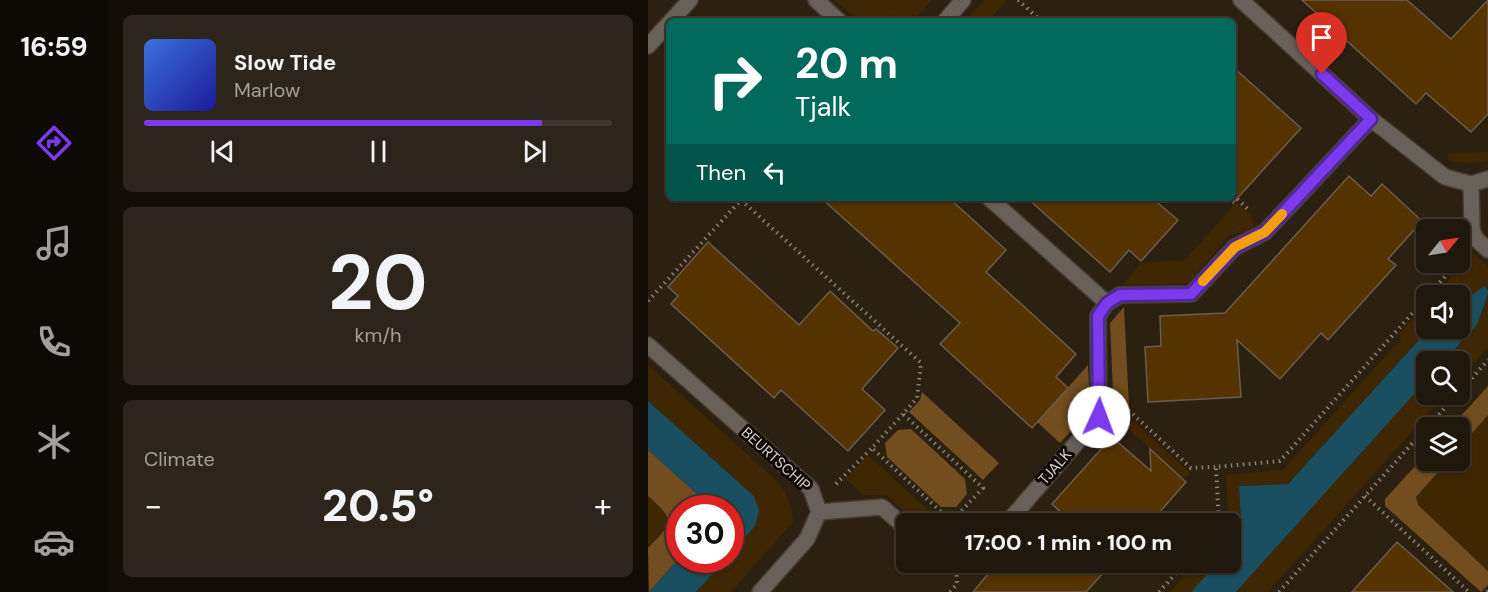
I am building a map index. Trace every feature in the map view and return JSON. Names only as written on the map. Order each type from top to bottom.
[{"type":"street","points":[[674,18],[690,0]]},
{"type":"street","points":[[816,0],[836,18]]},
{"type":"street","points":[[948,18],[963,0]]},
{"type":"street","points":[[1241,0],[1371,119],[1445,177],[1471,184],[1488,179]]},
{"type":"street","points":[[648,46],[666,26]]},
{"type":"street","points":[[992,201],[1107,303],[1120,295],[1191,294],[1235,247],[1265,232],[1371,119]]},
{"type":"street","points":[[1471,184],[1472,230],[1476,239],[1488,250]]},
{"type":"street","name":"TJALK","points":[[1016,513],[1099,417],[1098,316],[1107,303]]},
{"type":"street","name":"BEURTSCHIP","points":[[648,345],[811,489],[818,508]]},
{"type":"street","points":[[760,592],[807,539],[818,508],[882,507],[896,519]]},
{"type":"path","points":[[1018,0],[1038,18]]},
{"type":"path","points":[[648,301],[740,201]]},
{"type":"path","points":[[744,201],[921,363],[917,398],[818,508]]},
{"type":"path","points":[[1438,285],[1448,273]]},
{"type":"path","points":[[1100,382],[1191,468],[1280,461],[1416,309]]},
{"type":"path","points":[[1470,380],[1488,360]]},
{"type":"path","points":[[1437,417],[1447,405]]},
{"type":"path","points":[[903,414],[983,488],[959,513]]},
{"type":"path","points":[[1279,592],[1416,440]]},
{"type":"path","points":[[872,448],[941,513]]},
{"type":"path","points":[[1216,467],[1218,513]]},
{"type":"path","points":[[1365,496],[1469,592]]},
{"type":"path","points":[[950,592],[957,584],[956,573]]},
{"type":"path","points":[[1159,592],[1175,573]]},
{"type":"shaded area","points":[[835,0],[932,0],[916,18],[892,18],[889,15],[886,18],[855,18]]},
{"type":"shaded area","points":[[984,0],[1007,0],[991,18],[968,18]]},
{"type":"shaded area","points":[[1488,152],[1488,161],[1483,162],[1463,163],[1447,159],[1449,153]]},
{"type":"shaded area","points":[[1236,203],[1251,214],[1254,230],[1230,235],[1188,283],[1123,285],[1141,263],[1185,260]]},
{"type":"shaded area","points":[[1473,253],[1488,266],[1488,290],[1484,286],[1470,296],[1470,285],[1444,285],[1455,273],[1470,273],[1470,256]]},
{"type":"shaded area","points":[[1488,294],[1488,347],[1470,368],[1470,351],[1454,351],[1465,339],[1470,339],[1470,333],[1477,325]]},
{"type":"shaded area","points":[[1124,307],[1129,406],[1113,392],[1110,323]]},
{"type":"shaded area","points":[[1416,315],[1416,339],[1420,339],[1288,484],[1239,486],[1241,513],[1228,513],[1226,475],[1283,470],[1401,339],[1399,334]]},
{"type":"shaded area","points":[[648,365],[779,483],[789,501],[793,522],[731,592],[696,592],[713,573],[744,573],[744,539],[755,526],[754,496],[648,401]]},
{"type":"shaded area","points":[[1088,365],[1090,410],[1060,443],[1037,422]]},
{"type":"shaded area","points":[[1488,386],[1488,415],[1470,436],[1470,417],[1460,417]]},
{"type":"shaded area","points":[[922,392],[999,463],[983,480],[909,412],[920,400]]},
{"type":"shaded area","points":[[1416,392],[1416,405],[1436,405],[1425,417],[1416,417],[1416,427],[1268,592],[1236,592]]},
{"type":"shaded area","points":[[1114,404],[1190,473],[1184,479],[1114,416]]},
{"type":"shaded area","points":[[1488,415],[1488,571],[1418,505],[1416,497],[1439,471],[1470,471],[1470,436]]},
{"type":"shaded area","points":[[911,429],[965,479],[967,494],[956,507],[941,507],[887,457],[885,443],[898,430]]},
{"type":"shaded area","points":[[648,450],[698,495],[666,495],[666,516],[648,496]]},
{"type":"shaded area","points":[[868,455],[931,513],[907,513],[886,495],[863,495],[846,479]]},
{"type":"shaded area","points":[[1416,465],[1416,471],[1439,471],[1416,497],[1418,505],[1488,571],[1488,585],[1481,592],[1385,506],[1385,499]]},
{"type":"shaded area","points":[[648,496],[666,516],[666,527],[648,548]]},
{"type":"shaded area","points":[[666,527],[666,573],[649,592],[648,548]]},
{"type":"shaded area","points":[[1188,573],[1208,573],[1191,592],[1170,592]]},
{"type":"water","points":[[1484,286],[1488,290],[1477,325],[1470,333],[1470,296]]},
{"type":"water","points":[[1420,339],[1464,339],[1453,351],[1416,351],[1416,392],[1236,592],[1191,592],[1208,573],[1241,573],[1242,535],[1239,486],[1288,484]]},
{"type":"water","points":[[648,401],[754,496],[759,511],[755,526],[744,539],[744,495],[698,495],[648,450]]},
{"type":"water","points":[[666,573],[713,573],[696,592],[649,592]]},
{"type":"building","points":[[1302,0],[1407,0],[1451,39],[1488,0],[1488,114],[1471,132],[1426,93],[1416,104]]},
{"type":"building","points":[[1236,70],[1301,128],[1236,200]]},
{"type":"building","points":[[1349,176],[1371,196],[1382,184],[1420,219],[1416,219],[1416,228],[1388,259],[1396,265],[1328,340],[1321,333],[1280,379],[1237,340],[1241,397],[1148,402],[1145,347],[1161,346],[1160,316],[1225,313]]},
{"type":"building","points":[[824,201],[952,201],[1006,250],[986,272],[1076,354],[1056,377],[1068,388],[1032,428],[940,344],[960,323]]},
{"type":"building","points":[[1030,201],[1156,201],[1178,220],[1141,261],[1129,250],[1110,272]]},
{"type":"building","points":[[708,242],[799,325],[830,291],[873,331],[876,329],[898,348],[862,389],[885,410],[848,451],[781,390],[774,398],[671,304],[678,296],[668,287]]},
{"type":"building","points":[[1112,437],[1151,471],[1150,449],[1186,482],[1159,513],[1061,513],[1052,504]]},
{"type":"building","points":[[1397,542],[1453,592],[1352,592]]},
{"type":"building","points":[[989,573],[1103,573],[1086,592],[973,592]]},
{"type":"slow traffic","points":[[1203,281],[1235,247],[1265,232],[1282,214]]},
{"type":"route","points":[[1099,417],[1098,316],[1107,303],[1120,295],[1191,294],[1235,247],[1265,232],[1371,119],[1322,74]]}]
